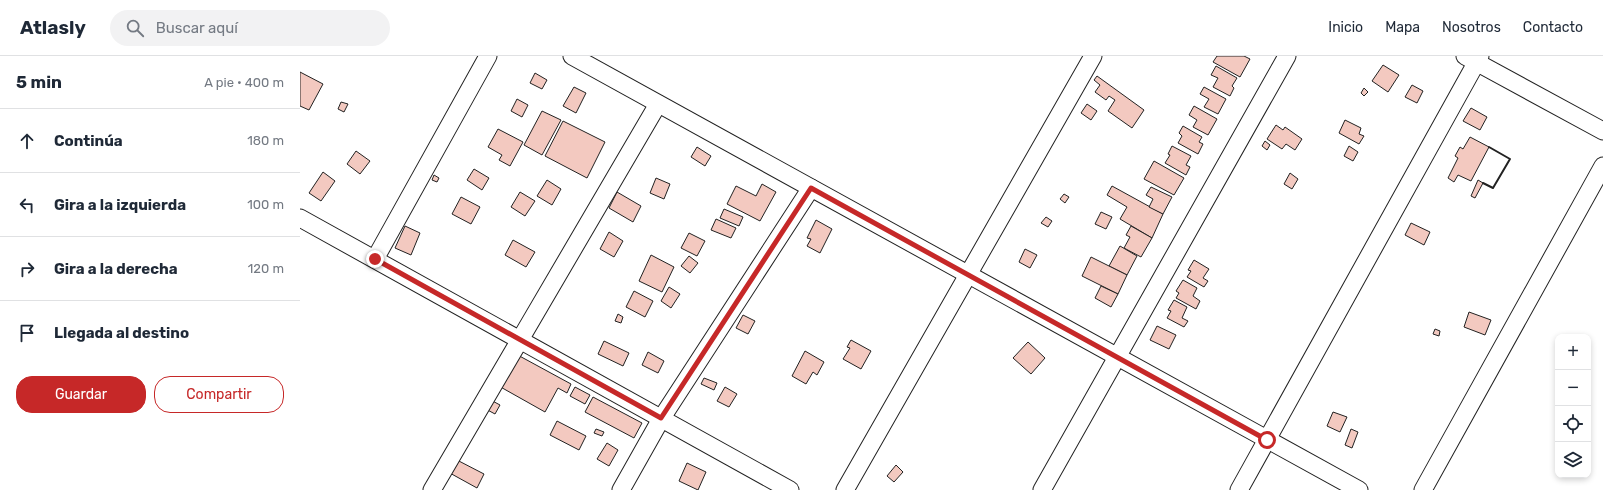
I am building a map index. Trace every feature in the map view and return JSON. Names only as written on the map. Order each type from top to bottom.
[{"type":"street","points":[[375,259],[488,56]]},
{"type":"street","points":[[572,56],[1359,490]]},
{"type":"street","points":[[845,490],[1093,56]]},
{"type":"street","points":[[1042,490],[1287,56]]},
{"type":"street","points":[[1239,490],[1474,58],[1603,131]]},
{"type":"street","points":[[432,490],[658,104]]},
{"type":"street","points":[[1423,490],[1603,166]]},
{"type":"street","points":[[621,490],[661,418],[811,188]]},
{"type":"street","points":[[300,218],[790,490]]},
{"type":"building","points":[[1217,56],[1244,56],[1250,59],[1240,77],[1213,62]]},
{"type":"building","points":[[1383,65],[1399,75],[1388,92],[1372,81]]},
{"type":"building","points":[[1216,66],[1237,78],[1232,86],[1234,88],[1230,96],[1213,87],[1218,78],[1211,75]]},
{"type":"building","points":[[300,72],[323,84],[309,110],[300,106]]},
{"type":"building","points":[[535,73],[547,80],[542,89],[530,83]]},
{"type":"building","points":[[1097,76],[1144,110],[1132,128],[1108,111],[1115,100],[1109,96],[1106,100],[1095,92],[1100,85],[1094,80]]},
{"type":"building","points":[[1412,85],[1423,91],[1417,103],[1405,97]]},
{"type":"building","points":[[574,87],[586,93],[576,113],[563,106]]},
{"type":"building","points":[[1204,87],[1226,99],[1218,114],[1204,107],[1209,99],[1200,94]]},
{"type":"building","points":[[1364,88],[1368,92],[1364,96],[1361,93]]},
{"type":"building","points":[[517,99],[528,105],[522,117],[511,111]]},
{"type":"building","points":[[341,102],[348,104],[344,112],[338,109]]},
{"type":"building","points":[[1087,104],[1097,111],[1091,120],[1081,113]]},
{"type":"building","points":[[1194,106],[1217,119],[1208,135],[1193,127],[1197,120],[1189,115]]},
{"type":"building","points":[[1471,108],[1487,117],[1480,130],[1463,121]]},
{"type":"building","points":[[542,111],[561,120],[542,155],[524,145]]},
{"type":"building","points":[[1345,120],[1361,128],[1359,134],[1364,136],[1359,144],[1339,133]]},
{"type":"building","points":[[563,121],[605,142],[587,178],[545,156]]},
{"type":"building","points":[[1276,125],[1283,130],[1285,127],[1302,139],[1295,150],[1286,144],[1282,149],[1267,139]]},
{"type":"building","points":[[1183,126],[1202,137],[1199,142],[1203,144],[1198,154],[1178,143],[1182,136],[1179,133]]},
{"type":"building","points":[[498,129],[523,142],[510,166],[499,160],[502,155],[488,147]]},
{"type":"building","points":[[1470,137],[1489,147],[1471,181],[1458,175],[1454,182],[1448,178],[1458,158],[1455,156],[1460,147],[1463,149]]},
{"type":"building","points":[[1265,141],[1270,145],[1267,150],[1262,146]]},
{"type":"building","points":[[1172,146],[1191,156],[1186,165],[1190,167],[1186,175],[1165,163],[1170,155],[1168,154]]},
{"type":"building","points":[[1349,146],[1358,152],[1353,161],[1344,156]]},
{"type":"building","points":[[697,147],[711,156],[705,166],[691,157]]},
{"type":"building","points":[[356,151],[370,161],[360,174],[347,164]]},
{"type":"building","points":[[1154,161],[1184,178],[1174,195],[1144,179]]},
{"type":"building","points":[[474,169],[489,178],[482,190],[467,180]]},
{"type":"building","points":[[323,172],[335,181],[321,201],[309,193]]},
{"type":"building","points":[[1290,173],[1298,179],[1292,189],[1284,184]]},
{"type":"building","points":[[434,175],[439,178],[437,182],[432,180]]},
{"type":"building","points":[[656,178],[670,184],[664,199],[650,193]]},
{"type":"building","points":[[547,180],[561,189],[552,205],[537,196]]},
{"type":"building","points":[[1478,180],[1483,183],[1475,198],[1471,196]]},
{"type":"building","points":[[762,184],[776,192],[760,221],[727,204],[736,186],[756,196]]},
{"type":"building","points":[[1112,186],[1163,214],[1152,238],[1120,219],[1127,207],[1107,195]]},
{"type":"building","points":[[1151,187],[1172,197],[1163,214],[1149,207],[1153,199],[1146,195]]},
{"type":"building","points":[[520,192],[535,201],[525,216],[511,207]]},
{"type":"building","points":[[617,192],[641,206],[633,222],[609,208]]},
{"type":"building","points":[[1064,194],[1069,197],[1065,203],[1060,199]]},
{"type":"building","points":[[461,197],[480,207],[471,224],[452,214]]},
{"type":"building","points":[[724,209],[743,217],[739,226],[720,218]]},
{"type":"building","points":[[1101,212],[1112,217],[1106,229],[1095,224]]},
{"type":"building","points":[[1046,217],[1052,221],[1048,227],[1041,223]]},
{"type":"building","points":[[716,219],[736,228],[731,238],[711,230]]},
{"type":"building","points":[[816,220],[832,229],[820,253],[807,246],[811,239],[807,238]]},
{"type":"building","points":[[1411,223],[1430,232],[1424,245],[1405,235]]},
{"type":"building","points":[[405,226],[420,233],[411,255],[395,248]]},
{"type":"building","points":[[1131,226],[1152,238],[1141,257],[1124,248],[1130,237],[1126,235]]},
{"type":"building","points":[[609,232],[623,241],[614,257],[600,249]]},
{"type":"building","points":[[689,233],[705,241],[697,256],[681,248]]},
{"type":"building","points":[[513,240],[535,252],[526,267],[505,255]]},
{"type":"building","points":[[1120,246],[1137,256],[1127,275],[1109,266]]},
{"type":"building","points":[[1025,249],[1037,255],[1030,268],[1019,262]]},
{"type":"building","points":[[651,255],[674,267],[662,292],[639,281]]},
{"type":"building","points":[[689,256],[698,263],[690,273],[681,266]]},
{"type":"building","points":[[1091,257],[1127,275],[1118,294],[1082,276]]},
{"type":"building","points":[[1194,260],[1209,269],[1203,278],[1208,281],[1204,287],[1187,277],[1191,271],[1188,270]]},
{"type":"building","points":[[1183,280],[1197,288],[1193,296],[1200,301],[1196,309],[1176,298],[1179,293],[1176,291]]},
{"type":"building","points":[[1101,286],[1118,294],[1111,307],[1095,298]]},
{"type":"building","points":[[669,287],[680,294],[671,308],[661,301]]},
{"type":"building","points":[[634,291],[653,301],[645,317],[626,307]]},
{"type":"building","points":[[1174,300],[1187,307],[1182,318],[1188,321],[1184,327],[1167,318],[1171,311],[1168,310]]},
{"type":"building","points":[[1469,312],[1491,320],[1485,335],[1464,327]]},
{"type":"building","points":[[618,314],[623,317],[621,323],[615,321]]},
{"type":"building","points":[[743,315],[755,321],[748,334],[736,328]]},
{"type":"building","points":[[1157,326],[1176,335],[1169,349],[1150,340]]},
{"type":"building","points":[[1435,329],[1440,331],[1439,336],[1433,334]]},
{"type":"building","points":[[851,340],[871,351],[861,369],[843,359],[850,348],[847,347]]},
{"type":"building","points":[[604,341],[629,353],[623,366],[598,354]]},
{"type":"building","points":[[1028,342],[1045,358],[1031,374],[1013,358]]},
{"type":"building","points":[[805,351],[824,362],[817,375],[813,372],[806,384],[792,376]]},
{"type":"building","points":[[648,352],[664,361],[658,373],[642,365]]},
{"type":"building","points":[[514,353],[571,384],[567,393],[558,388],[545,412],[497,385]]},
{"type":"building","points":[[704,378],[717,383],[714,390],[701,384]]},
{"type":"building","points":[[575,387],[590,395],[585,404],[570,396]]},
{"type":"building","points":[[725,387],[737,394],[729,407],[717,401]]},
{"type":"building","points":[[593,397],[642,423],[634,438],[585,412]]},
{"type":"building","points":[[487,398],[500,405],[495,414],[482,407]]},
{"type":"building","points":[[1333,412],[1347,417],[1340,432],[1327,426]]},
{"type":"building","points":[[557,421],[586,436],[579,450],[550,435]]},
{"type":"building","points":[[596,429],[604,432],[602,436],[594,433]]},
{"type":"building","points":[[1351,429],[1358,432],[1352,448],[1345,445]]},
{"type":"building","points":[[607,443],[618,450],[609,466],[597,459]]},
{"type":"building","points":[[455,459],[484,474],[477,488],[448,472]]},
{"type":"building","points":[[687,463],[706,472],[698,490],[679,481]]},
{"type":"building","points":[[896,465],[903,472],[894,482],[887,476]]},
{"type":"wall","points":[[1483,183],[1493,188],[1510,159],[1489,147]]},
{"type":"route","points":[[375,259],[661,418],[811,188],[1267,440]]}]
